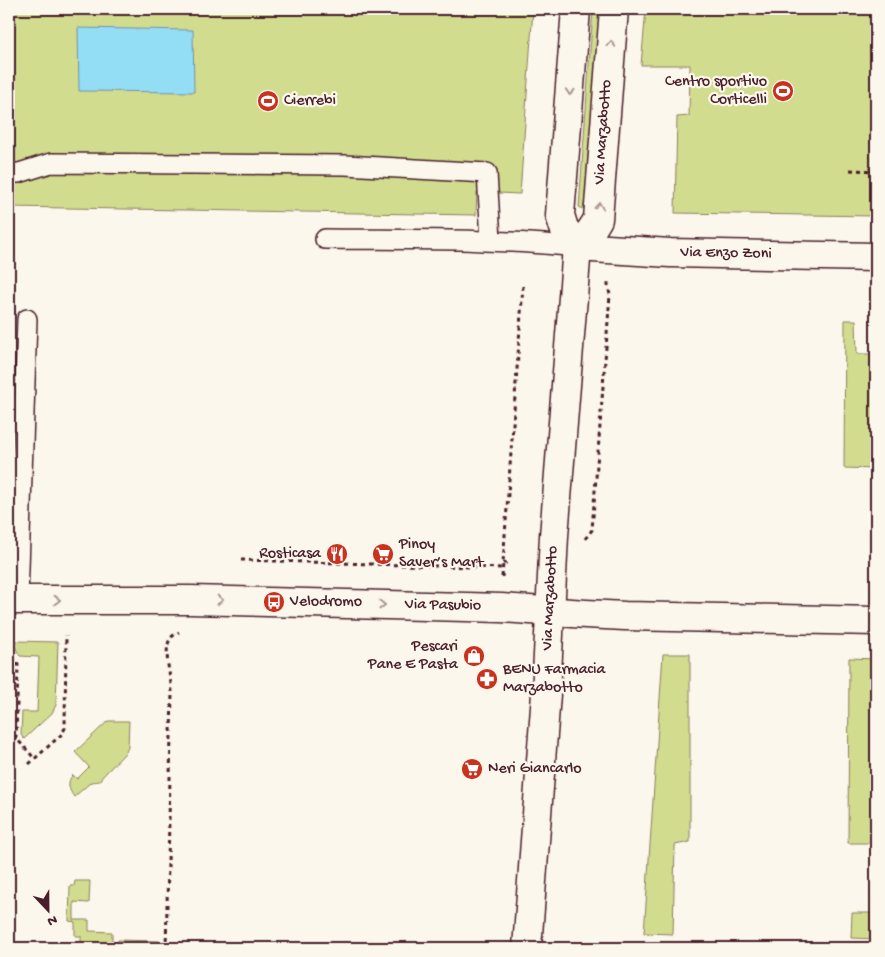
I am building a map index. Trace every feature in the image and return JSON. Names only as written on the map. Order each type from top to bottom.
[{"type":"street","points":[[576,9],[560,215],[564,228],[577,247]]},
{"type":"street","name":"Via Marzabotto","points":[[527,948],[546,694],[554,536],[577,247],[593,230],[598,218],[614,9]]},
{"type":"street","name":"Via Enzo Zoni","points":[[577,247],[670,253],[876,257]]},
{"type":"street","name":"Via Pasubio","points":[[13,600],[200,600],[501,608],[625,616],[876,621]]},
{"type":"lane","points":[[9,173],[19,173],[51,163],[345,165],[487,173],[491,240]]},
{"type":"lane","points":[[325,239],[491,240],[577,247]]},
{"type":"lane","points":[[13,600],[27,319]]},
{"type":"path","points":[[850,170],[876,171]]},
{"type":"path","points":[[582,541],[592,530],[610,295],[608,286],[609,275]]},
{"type":"path","points":[[502,577],[523,286]]},
{"type":"path","points":[[241,560],[503,568]]},
{"type":"path","points":[[503,563],[511,564]]},
{"type":"path","points":[[166,948],[172,692],[168,646],[170,638],[183,630]]},
{"type":"path","points":[[29,764],[62,734],[65,728],[66,635]]},
{"type":"path","points":[[9,649],[18,665],[16,738],[35,759]]},
{"type":"green space","name":"Cierrebi","points":[[9,9],[533,9],[520,194],[477,192],[476,215],[9,207]]},
{"type":"green space","points":[[593,9],[600,9],[584,208],[582,209],[579,207]]},
{"type":"green space","name":"Centro sportivo Corticelli","points":[[646,9],[876,9],[876,216],[675,213],[677,117],[689,116],[690,65],[641,65]]},
{"type":"green space","points":[[845,320],[856,320],[857,354],[876,354],[876,469],[844,468]]},
{"type":"green space","points":[[15,641],[58,642],[56,705],[52,713],[24,739],[21,735],[22,712],[37,712],[39,657],[20,656],[13,643]]},
{"type":"green space","points":[[663,654],[690,654],[690,842],[675,845],[673,934],[644,933]]},
{"type":"green space","points":[[849,658],[876,659],[876,843],[848,843]]},
{"type":"green space","points":[[108,721],[129,721],[128,747],[126,752],[100,781],[91,782],[74,797],[69,786],[71,778],[73,775],[77,779],[89,767],[75,752]]},
{"type":"green space","points":[[75,881],[90,881],[89,903],[74,902],[74,920],[89,920],[89,931],[112,932],[112,948],[81,948],[81,936],[75,936],[75,922],[69,921],[70,886],[74,886]]},
{"type":"green space","points":[[852,913],[876,913],[876,939],[851,938]]},
{"type":"green space","points":[[118,940],[159,941],[158,948],[118,948]]},
{"type":"water","points":[[78,28],[193,30],[194,92],[79,91]]},
{"type":"place","name":"Centro sportivo Corticelli","points":[[783,91]]},
{"type":"place","name":"Cierrebi","points":[[268,101]]},
{"type":"place","name":"Rosticasa","points":[[337,554]]},
{"type":"place","name":"Pinoy Saver’s Mart","points":[[383,554]]},
{"type":"place","name":"Velodromo","points":[[274,602]]},
{"type":"place","name":"Pescari Pane E Pasta","points":[[474,656]]},
{"type":"place","name":"BENU Farmacia Marzabotto","points":[[487,679]]},
{"type":"place","name":"Neri Giancarlo","points":[[472,769]]}]
